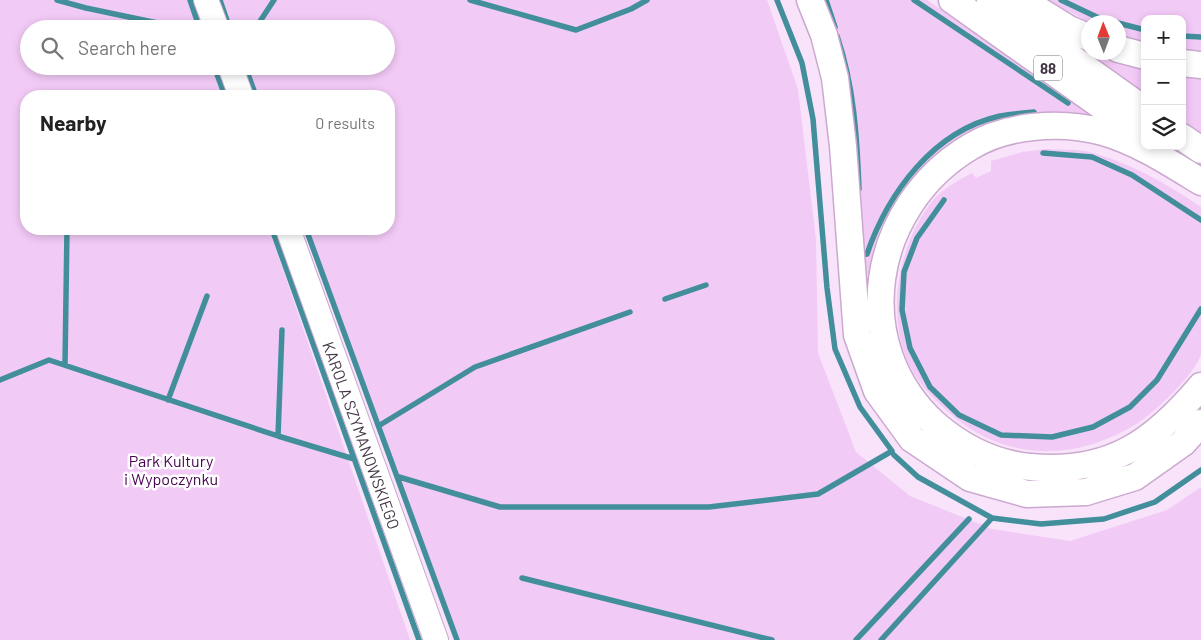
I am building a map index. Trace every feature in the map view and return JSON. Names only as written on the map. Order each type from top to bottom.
[{"type":"main road","points":[[810,0],[824,35],[835,78],[843,146],[857,335],[877,390],[912,439],[970,478],[1027,494],[1086,492],[1135,477],[1183,443],[1201,423]]},
{"type":"main road","name":"88","points":[[952,0],[1141,134]]},
{"type":"main road","name":"88","points":[[990,0],[1141,107]]},
{"type":"main road","points":[[1022,0],[1069,29],[1081,34]]},
{"type":"main road","points":[[1126,51],[1141,55]]},
{"type":"main road","points":[[1186,63],[1201,65]]},
{"type":"main road","points":[[1201,182],[1153,153],[1104,132],[1070,126],[1036,127],[1005,133],[971,146],[941,169],[915,197],[900,221],[889,244],[883,270],[880,306],[884,336],[895,370],[904,387],[924,413],[950,437],[985,456],[1017,466],[1052,469],[1070,468],[1114,456],[1144,442],[1168,423],[1201,386]]},
{"type":"main road","points":[[1186,140],[1201,150]]},
{"type":"main road","points":[[1164,150],[1201,177]]},
{"type":"street","points":[[206,0],[214,20]]},
{"type":"street","points":[[233,75],[239,90]]},
{"type":"street","name":"KAROLA SZYMANOWSKIEGO","points":[[290,235],[436,640]]},
{"type":"green space","name":"Park Kultury i Wypoczynku","points":[[0,0],[190,0],[197,20],[20,20],[20,75],[216,75],[221,90],[20,90],[20,235],[271,235],[410,640],[0,640]]},
{"type":"green space","points":[[223,0],[767,0],[798,89],[816,240],[818,353],[856,452],[910,496],[992,529],[1070,541],[1167,510],[1201,487],[1201,640],[459,640],[310,235],[395,235],[395,90],[257,90],[251,75],[395,75],[395,20],[231,20]]},
{"type":"green space","points":[[818,0],[927,0],[1111,126],[1064,119],[928,164],[910,183],[885,223],[876,245],[870,275],[860,274]]},
{"type":"green space","points":[[1047,0],[1201,0],[1201,51],[1186,49],[1186,15],[1141,15],[1141,41],[1126,36],[1126,15],[1081,15],[1081,18]]},
{"type":"green space","points":[[1095,60],[1109,60],[1141,69],[1141,91]]},
{"type":"green space","points":[[1186,77],[1201,79],[1201,133],[1186,123]]},
{"type":"green space","points":[[1046,149],[1076,150],[1101,155],[1160,181],[1201,207],[1201,354],[1198,362],[1184,381],[1138,423],[1088,446],[1037,451],[1012,447],[987,438],[964,424],[934,398],[916,377],[904,352],[899,331],[897,308],[902,263],[909,242],[934,199],[949,186],[972,173],[976,178],[991,171],[991,161],[1022,152]]},
{"type":"waterway","points":[[57,0],[143,20]]},
{"type":"waterway","points":[[190,0],[197,20]]},
{"type":"waterway","points":[[220,0],[227,20]]},
{"type":"waterway","points":[[261,20],[274,0]]},
{"type":"waterway","points":[[470,0],[576,30],[631,9],[647,0]]},
{"type":"waterway","points":[[399,477],[500,507],[709,507],[818,494],[892,451],[860,407],[835,349],[827,288],[813,119],[802,63],[777,0]]},
{"type":"waterway","points":[[826,0],[835,27]]},
{"type":"waterway","points":[[914,0],[1068,103]]},
{"type":"waterway","points":[[1061,0],[1093,15]]},
{"type":"waterway","points":[[1126,25],[1141,29]]},
{"type":"waterway","points":[[837,36],[851,93],[856,131],[859,189]]},
{"type":"waterway","points":[[1186,36],[1201,37]]},
{"type":"waterway","points":[[217,75],[223,90]]},
{"type":"waterway","points":[[248,75],[254,90]]},
{"type":"waterway","points":[[862,251],[862,255],[867,254],[887,209],[901,187],[934,150],[954,135],[976,124],[1000,116],[1034,112]]},
{"type":"waterway","points":[[1043,153],[1092,157],[1132,175],[1201,220]]},
{"type":"waterway","points":[[944,200],[917,238],[904,272],[902,310],[910,348],[930,387],[959,415],[1001,435],[1052,437],[1093,427],[1130,407],[1157,380],[1201,309]]},
{"type":"waterway","points":[[65,365],[67,235]]},
{"type":"waterway","points":[[274,235],[419,640]]},
{"type":"waterway","points":[[308,235],[457,640]]},
{"type":"waterway","points":[[665,299],[706,285]]},
{"type":"waterway","points":[[168,400],[207,296]]},
{"type":"waterway","points":[[380,425],[475,367],[630,312]]},
{"type":"waterway","points":[[278,436],[282,330]]},
{"type":"waterway","points":[[0,380],[49,360],[278,436],[354,459]]},
{"type":"waterway","points":[[894,455],[918,477],[992,518],[1041,524],[1104,519],[1155,502],[1201,470]]},
{"type":"waterway","points":[[881,640],[992,518]]},
{"type":"waterway","points":[[856,640],[969,519]]},
{"type":"waterway","points":[[522,578],[772,640]]}]
